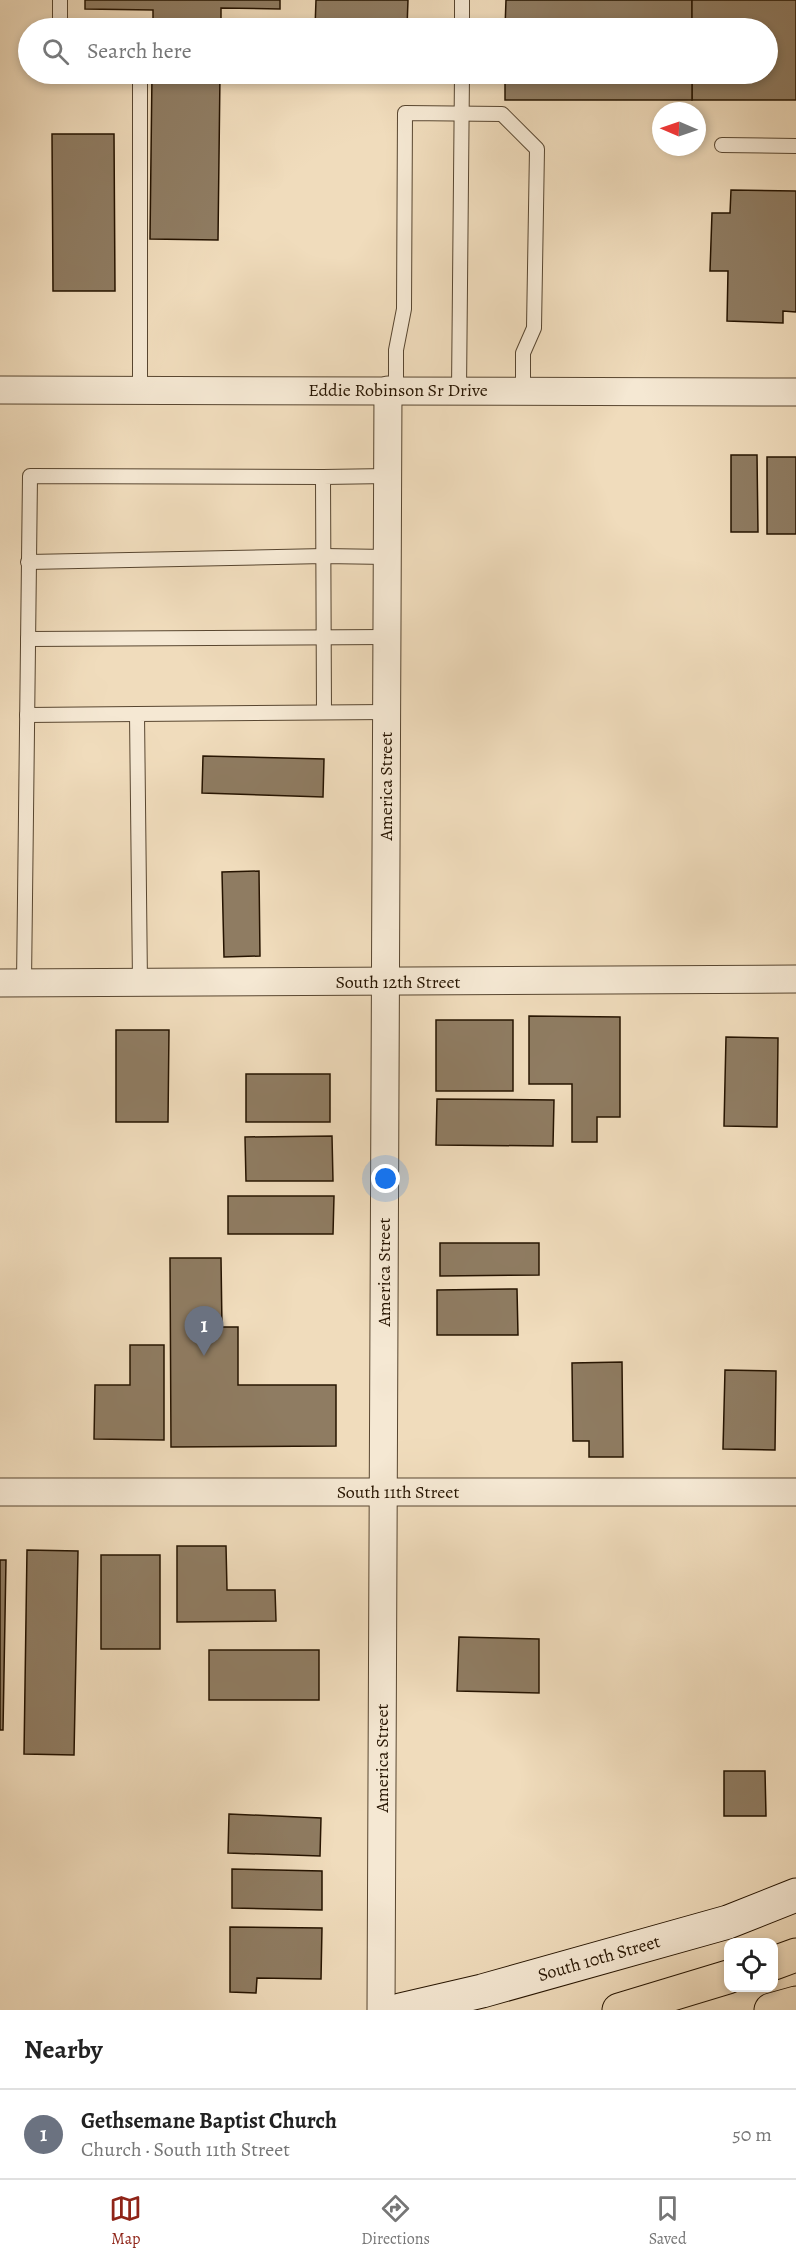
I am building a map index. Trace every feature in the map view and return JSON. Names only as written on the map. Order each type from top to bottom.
[{"type":"highway","points":[[778,1962],[796,1955]]},
{"type":"highway","points":[[619,2010],[724,1978]]},
{"type":"highway","points":[[771,2010],[796,2003]]},
{"type":"main road","name":"South 10th Street","points":[[400,2010],[482,1991],[728,1922],[796,1895]]},
{"type":"street","name":"Eddie Robinson Sr Drive","points":[[0,390],[796,392]]},
{"type":"street","name":"America Street","points":[[381,2010],[387,558],[392,390]]},
{"type":"street","name":"South 12th Street","points":[[12,983],[796,980]]},
{"type":"street","name":"South 11th Street","points":[[0,1492],[796,1491]]},
{"type":"lane","points":[[60,0],[60,18]]},
{"type":"lane","points":[[462,0],[462,18]]},
{"type":"lane","points":[[140,84],[140,390]]},
{"type":"lane","points":[[459,390],[462,84]]},
{"type":"lane","points":[[392,390],[396,350],[404,309],[405,113],[462,113],[502,114],[537,149],[534,328],[524,353],[523,391]]},
{"type":"lane","points":[[722,145],[796,146]]},
{"type":"lane","points":[[12,983],[27,715],[30,476],[388,476]]},
{"type":"lane","points":[[323,477],[324,712]]},
{"type":"lane","points":[[28,562],[324,556],[387,558]]},
{"type":"lane","points":[[28,639],[387,637]]},
{"type":"lane","points":[[27,715],[387,712]]},
{"type":"lane","points":[[137,714],[140,983]]},
{"type":"building","points":[[85,0],[280,0],[280,9],[221,8],[221,18],[153,18],[153,10],[85,9]]},
{"type":"building","points":[[316,0],[408,0],[407,18],[315,18]]},
{"type":"building","points":[[506,0],[692,0],[692,18],[505,18]]},
{"type":"building","points":[[692,0],[796,0],[796,100],[692,100],[692,84],[778,84],[778,18],[692,18]]},
{"type":"building","points":[[152,84],[220,84],[218,240],[150,239]]},
{"type":"building","points":[[505,84],[692,84],[692,100],[505,100]]},
{"type":"building","points":[[52,134],[114,134],[115,291],[53,291]]},
{"type":"building","points":[[731,190],[796,191],[796,312],[783,311],[783,323],[727,321],[728,271],[710,271],[712,213],[730,213]]},
{"type":"building","points":[[731,455],[757,455],[758,532],[731,532]]},
{"type":"building","points":[[767,457],[796,457],[796,534],[767,534]]},
{"type":"building","points":[[203,756],[324,759],[323,797],[202,793]]},
{"type":"building","points":[[259,871],[260,956],[224,957],[222,872]]},
{"type":"building","points":[[529,1016],[620,1017],[620,1117],[597,1117],[597,1142],[572,1142],[572,1084],[529,1084]]},
{"type":"building","points":[[436,1020],[513,1020],[513,1091],[436,1091]]},
{"type":"building","points":[[116,1030],[169,1030],[168,1122],[116,1122]]},
{"type":"building","points":[[726,1037],[778,1038],[777,1127],[724,1126]]},
{"type":"building","points":[[246,1074],[330,1074],[330,1122],[246,1122]]},
{"type":"building","points":[[437,1099],[554,1100],[553,1146],[436,1145]]},
{"type":"building","points":[[332,1136],[333,1181],[246,1181],[245,1137]]},
{"type":"building","points":[[228,1196],[334,1196],[333,1234],[228,1234]]},
{"type":"building","points":[[440,1243],[539,1243],[539,1275],[440,1276]]},
{"type":"building","points":[[170,1258],[221,1258],[222,1327],[238,1327],[238,1385],[336,1385],[336,1446],[171,1447]]},
{"type":"building","points":[[517,1289],[518,1335],[437,1335],[437,1290]]},
{"type":"building","points":[[130,1345],[164,1345],[164,1440],[94,1439],[95,1385],[130,1385]]},
{"type":"building","points":[[622,1362],[623,1457],[589,1457],[589,1441],[573,1441],[572,1363]]},
{"type":"building","points":[[725,1370],[776,1371],[775,1450],[723,1449]]},
{"type":"building","points":[[177,1546],[226,1546],[227,1590],[275,1590],[276,1621],[177,1622]]},
{"type":"building","points":[[27,1550],[78,1551],[74,1755],[24,1754]]},
{"type":"building","points":[[101,1555],[160,1555],[160,1649],[101,1649]]},
{"type":"building","points":[[0,1560],[6,1560],[3,1730],[0,1730]]},
{"type":"building","points":[[459,1637],[539,1639],[539,1693],[457,1691]]},
{"type":"building","points":[[209,1650],[319,1650],[319,1700],[209,1700]]},
{"type":"building","points":[[724,1771],[765,1771],[766,1816],[724,1816]]},
{"type":"building","points":[[229,1814],[321,1818],[320,1856],[228,1853]]},
{"type":"building","points":[[232,1869],[322,1871],[322,1910],[232,1908]]},
{"type":"building","points":[[230,1927],[322,1928],[321,1979],[257,1978],[256,1993],[230,1992]]},
{"type":"place","name":"Gethsemane Baptist Church","points":[[204,1356]]}]
